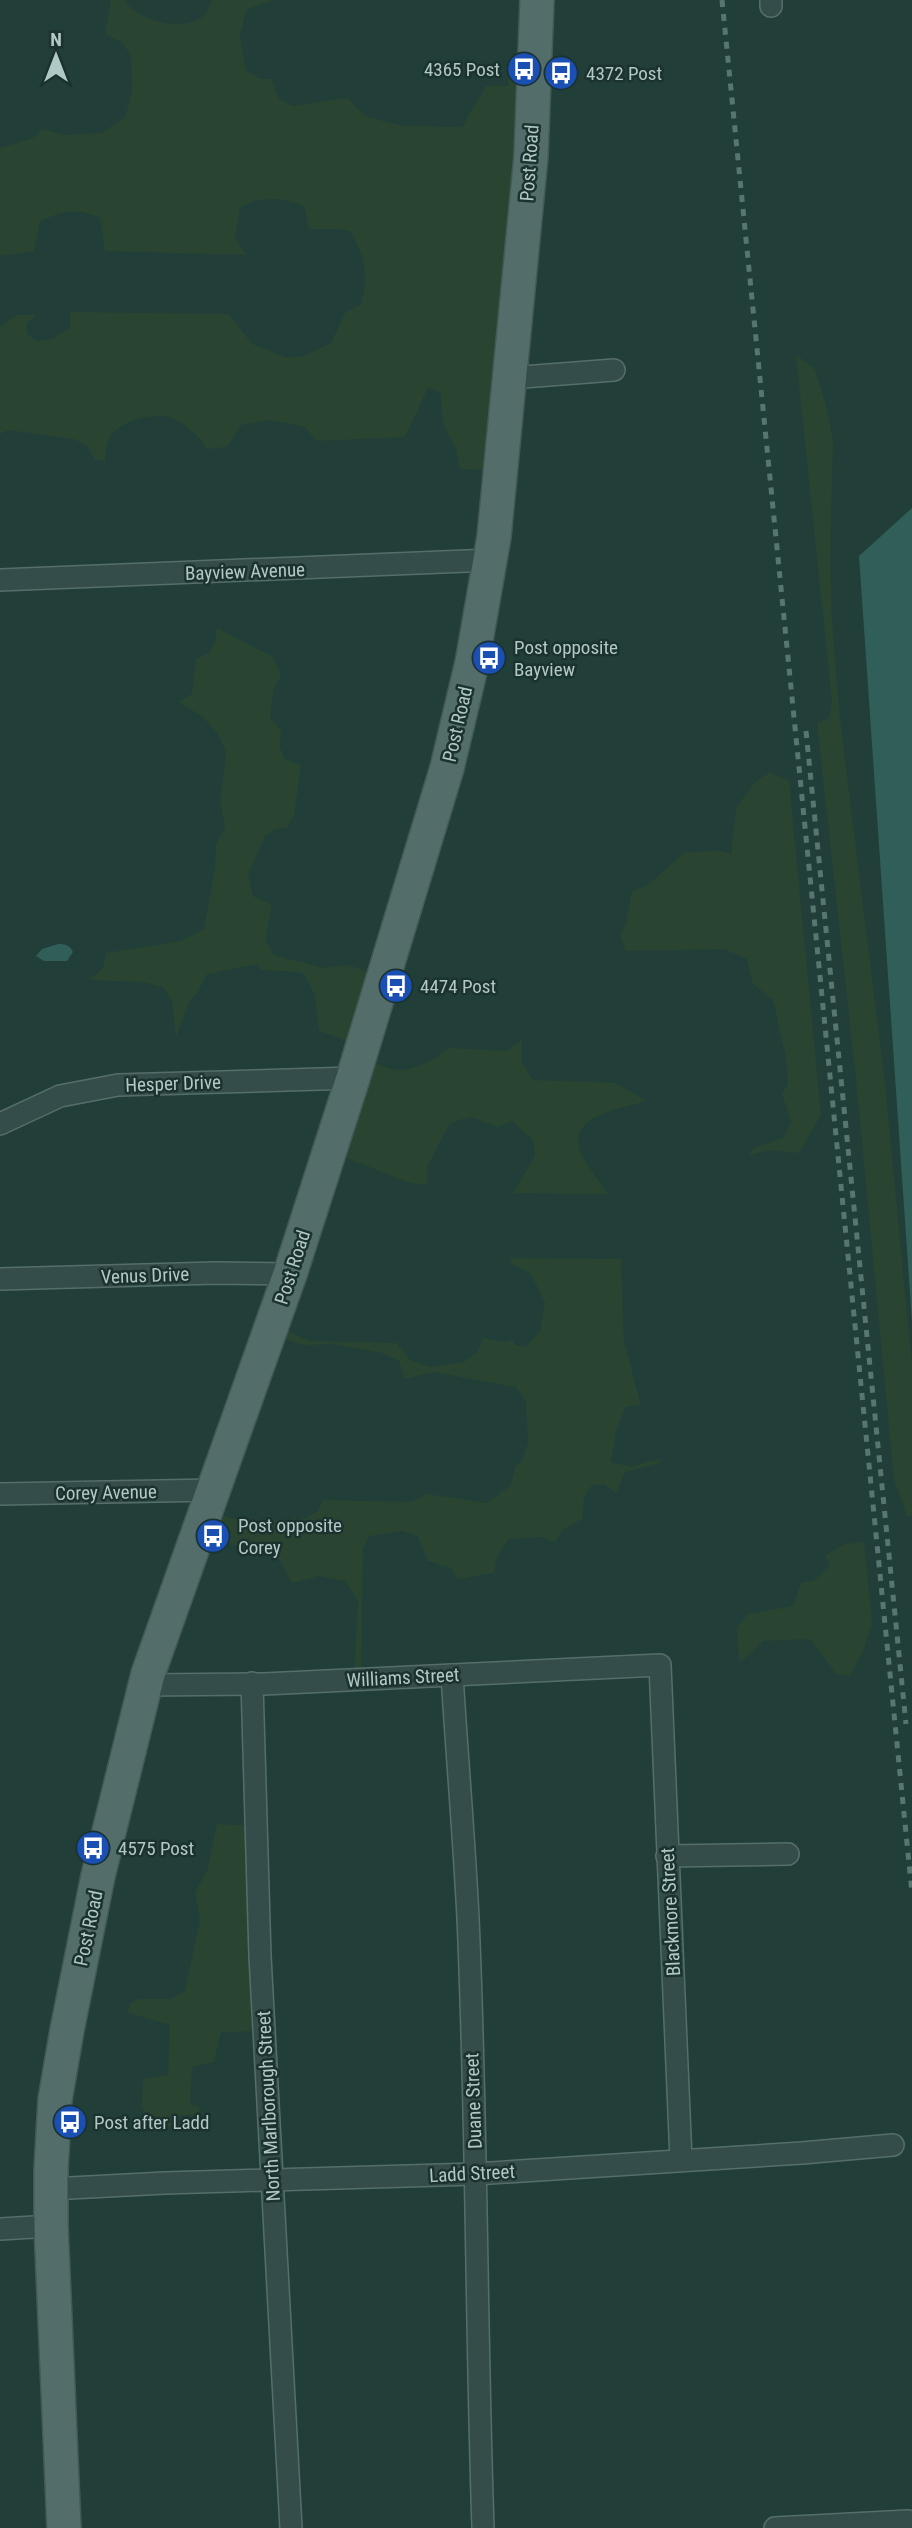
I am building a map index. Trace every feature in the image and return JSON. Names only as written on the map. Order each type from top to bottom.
[{"type":"main road","name":"Post Road","points":[[64,2528],[51,2189],[55,2100],[67,2031],[99,1876],[148,1674],[290,1273],[353,1078],[447,768],[491,561],[531,156],[537,0]]},
{"type":"street","points":[[510,377],[614,370]]},
{"type":"street","name":"Bayview Avenue","points":[[0,580],[491,561]]},
{"type":"street","name":"Hesper Drive","points":[[0,1124],[60,1096],[118,1085],[353,1078]]},
{"type":"street","name":"Venus Drive","points":[[0,1279],[290,1273]]},
{"type":"street","name":"Corey Avenue","points":[[0,1493],[213,1490]]},
{"type":"street","name":"Williams Street","points":[[146,1685],[252,1683],[660,1665]]},
{"type":"street","name":"Blackmore Street","points":[[660,1665],[681,2160]]},
{"type":"street","name":"Duane Street","points":[[452,1675],[468,1918],[483,2528]]},
{"type":"street","name":"North Marlborough Street","points":[[252,1683],[260,1956],[291,2528]]},
{"type":"street","points":[[667,1856],[788,1854]]},
{"type":"street","name":"Ladd Street","points":[[51,2189],[475,2174],[802,2154],[893,2145]]},
{"type":"street","points":[[0,2229],[51,2226]]},
{"type":"street","points":[[775,2528],[908,2522]]},
{"type":"green space","points":[[111,0],[124,0],[139,14],[150,19],[185,24],[196,21],[205,14],[212,0],[273,0],[246,10],[240,37],[246,71],[261,79],[272,79],[278,98],[293,106],[347,98],[367,117],[403,126],[462,127],[486,86],[509,86],[508,79],[532,79],[498,470],[460,469],[456,449],[443,424],[441,393],[428,388],[405,437],[316,441],[305,427],[271,420],[241,425],[227,447],[207,449],[197,436],[178,421],[158,416],[129,422],[114,432],[108,441],[105,461],[95,460],[87,446],[74,439],[8,430],[0,434],[0,327],[17,315],[36,315],[26,325],[28,335],[37,341],[52,339],[70,328],[70,312],[229,314],[252,344],[287,358],[304,356],[331,343],[345,313],[361,304],[364,294],[364,267],[351,232],[341,229],[309,229],[304,206],[280,199],[255,201],[240,208],[235,238],[247,255],[105,251],[100,218],[76,211],[40,221],[34,251],[0,256],[0,148],[33,138],[42,129],[65,135],[102,133],[125,117],[132,92],[131,56],[122,42],[105,35]]},
{"type":"green space","points":[[796,355],[815,369],[833,439],[830,565],[832,621],[839,711],[884,1075],[912,1365],[912,1516],[907,1516],[894,1479],[856,1079],[817,723],[829,718],[832,702]]},
{"type":"green space","points":[[217,628],[273,657],[281,675],[273,691],[270,717],[281,731],[280,748],[285,759],[301,765],[294,814],[288,827],[276,829],[265,836],[248,874],[253,896],[272,905],[265,940],[274,955],[324,968],[349,965],[382,977],[358,1044],[319,1031],[315,995],[304,974],[297,972],[262,970],[256,964],[207,974],[198,992],[190,1000],[176,1037],[172,1001],[163,987],[142,982],[89,980],[103,968],[106,953],[181,941],[204,929],[215,867],[216,844],[225,828],[220,802],[226,753],[218,734],[202,716],[178,702],[192,694],[196,659],[209,653]]},
{"type":"green space","points":[[770,772],[789,781],[821,1115],[799,1153],[768,1150],[749,1155],[752,1149],[784,1137],[791,1122],[782,1094],[788,1084],[786,1057],[773,1000],[753,984],[747,959],[724,949],[626,951],[620,935],[626,923],[632,891],[648,885],[685,852],[720,851],[731,854],[736,808],[755,782]]},
{"type":"green space","points":[[522,1040],[522,1063],[533,1080],[615,1083],[647,1101],[599,1116],[581,1130],[578,1140],[581,1153],[608,1194],[513,1193],[535,1156],[533,1140],[512,1121],[498,1127],[470,1117],[450,1123],[427,1167],[427,1185],[410,1183],[334,1153],[361,1057],[389,1068],[405,1070],[425,1063],[449,1048],[506,1051]]},
{"type":"green space","points":[[510,1258],[621,1259],[624,1342],[641,1405],[626,1407],[616,1430],[611,1462],[631,1467],[661,1458],[660,1463],[625,1472],[616,1493],[604,1484],[592,1485],[584,1497],[582,1519],[562,1530],[555,1543],[542,1537],[509,1539],[499,1555],[494,1573],[457,1579],[451,1568],[428,1561],[418,1537],[403,1531],[369,1536],[363,1549],[361,1677],[354,1676],[358,1601],[345,1581],[319,1576],[292,1583],[275,1551],[238,1547],[197,1531],[205,1510],[242,1521],[304,1519],[318,1511],[323,1500],[411,1502],[427,1494],[487,1503],[511,1485],[516,1465],[522,1461],[528,1443],[526,1401],[516,1387],[433,1372],[405,1379],[399,1361],[382,1353],[333,1344],[302,1345],[270,1333],[277,1326],[309,1341],[396,1343],[410,1360],[429,1367],[464,1362],[478,1351],[483,1338],[505,1342],[513,1340],[515,1345],[526,1347],[540,1331],[545,1303],[531,1274],[511,1264]]},
{"type":"green space","points":[[864,1542],[872,1623],[863,1651],[850,1675],[836,1674],[810,1639],[763,1641],[739,1661],[737,1627],[748,1614],[793,1606],[801,1583],[815,1580],[830,1565],[825,1555],[845,1544]]},
{"type":"green space","points":[[217,1824],[254,1826],[262,2031],[221,2032],[214,2062],[192,2067],[190,2103],[199,2107],[200,2114],[177,2116],[173,2125],[153,2130],[151,2115],[142,2109],[143,2079],[168,2075],[170,2025],[128,2013],[129,2004],[139,1999],[170,1999],[185,1991],[200,1920],[195,1892],[207,1871]]},
{"type":"water","points":[[912,508],[912,1322],[859,556]]},
{"type":"water","points":[[58,944],[67,945],[72,950],[67,961],[44,961],[36,956],[42,949]]},
{"type":"railway","points":[[722,0],[912,1893]]},
{"type":"railway","points":[[806,731],[906,1724]]},
{"type":"place","name":"4365 Post","points":[[524,69]]},
{"type":"place","name":"4372 Post","points":[[561,73]]},
{"type":"place","name":"Post opposite Bayview","points":[[489,658]]},
{"type":"place","name":"4474 Post","points":[[396,986]]},
{"type":"place","name":"Post opposite Corey","points":[[213,1536]]},
{"type":"place","name":"4575 Post","points":[[93,1848]]},
{"type":"place","name":"Post after Ladd","points":[[70,2122]]}]
